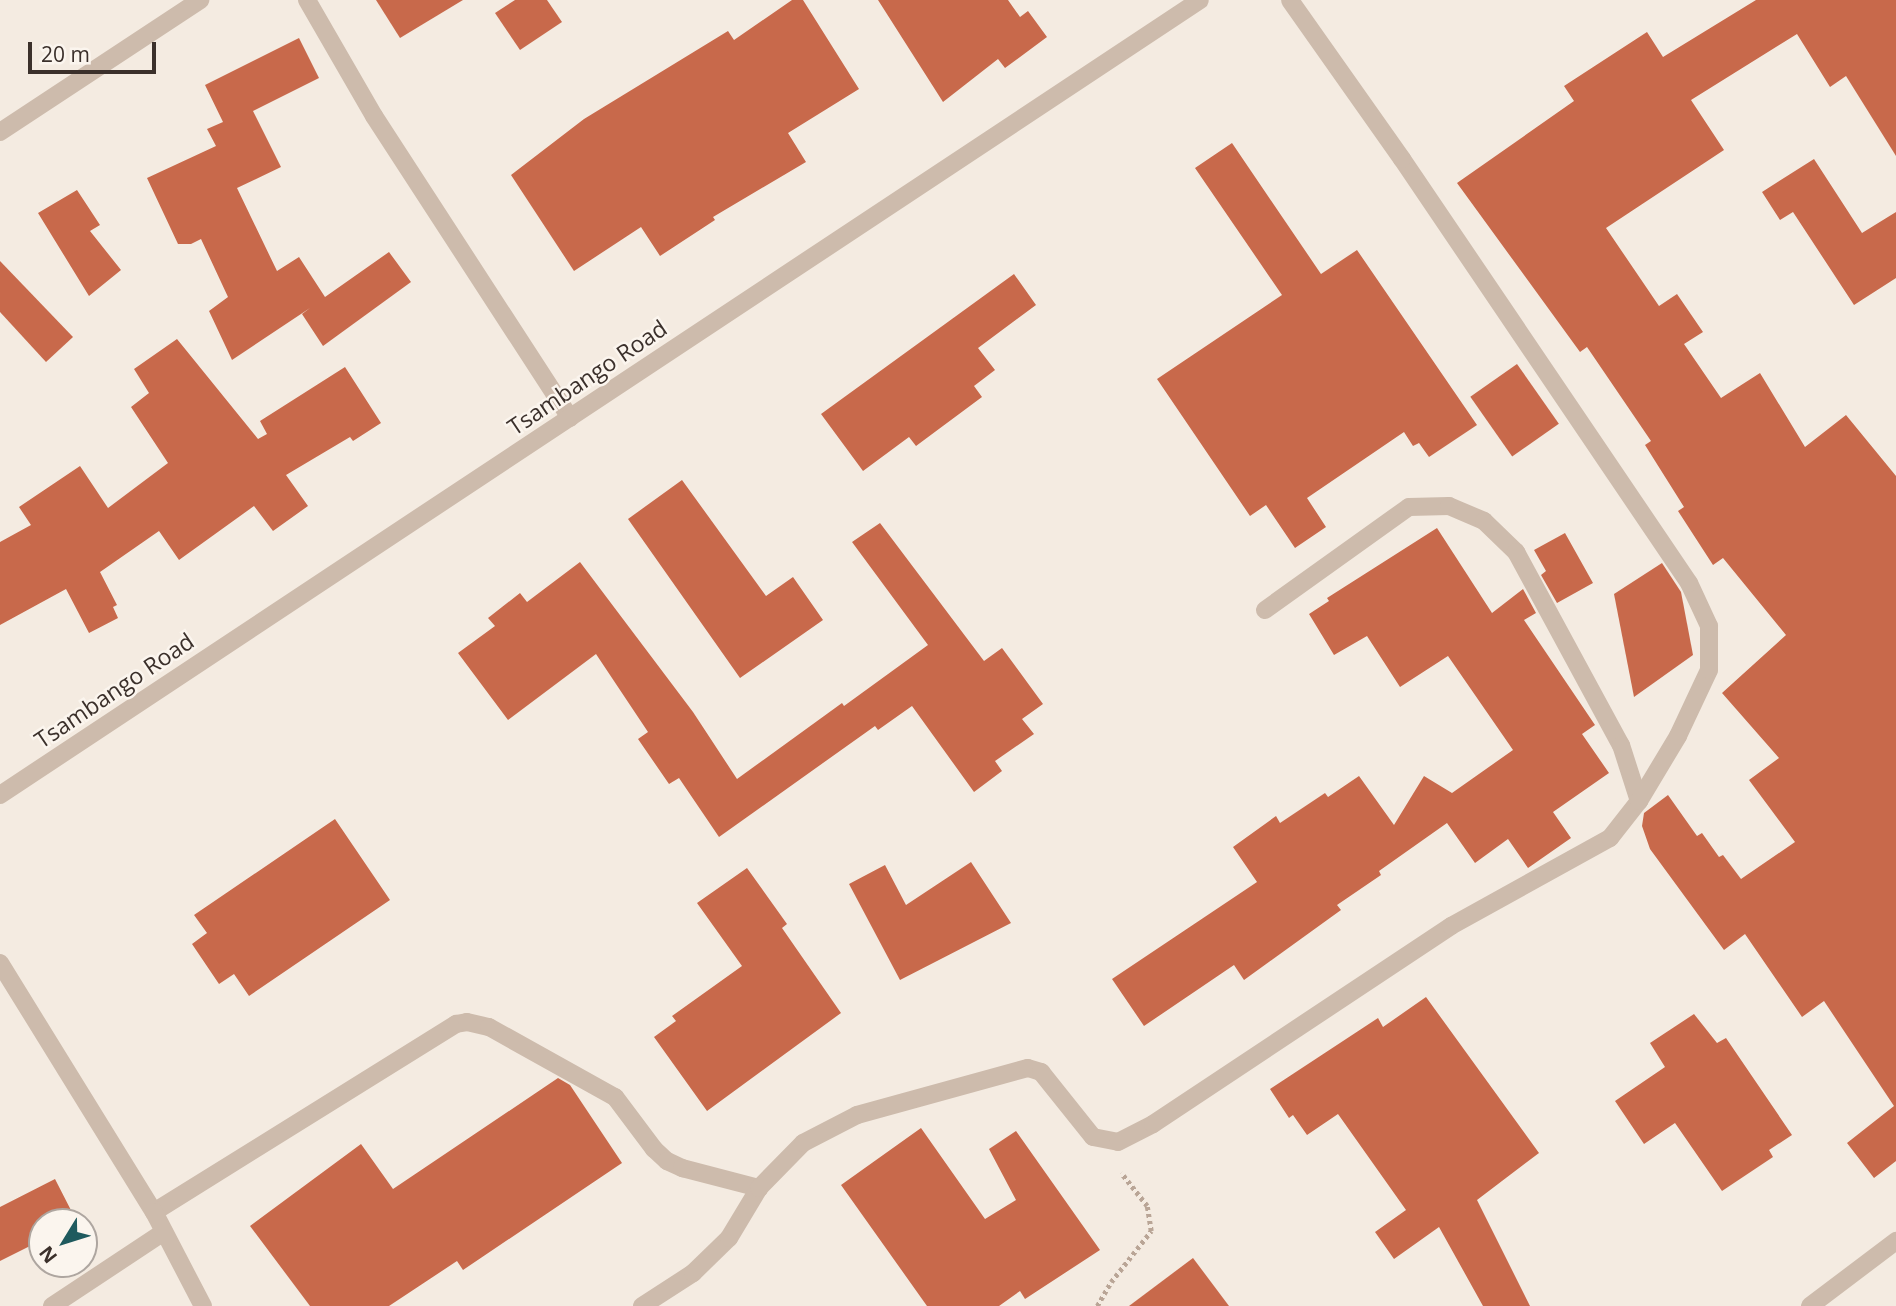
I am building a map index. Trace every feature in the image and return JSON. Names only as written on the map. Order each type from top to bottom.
[{"type":"street","points":[[0,132],[200,0]]},
{"type":"street","points":[[307,0],[374,116],[570,418]]},
{"type":"street","name":"Tsambango Road","points":[[0,795],[1200,0]]},
{"type":"street","points":[[642,1306],[693,1273],[729,1238],[759,1188],[803,1143],[857,1115],[1028,1068],[1041,1072],[1093,1137],[1118,1142],[1153,1124],[1451,926],[1610,838],[1639,801],[1678,736],[1709,670],[1709,626],[1689,583],[1410,171],[1290,0]]},
{"type":"street","points":[[1265,610],[1409,508],[1449,506],[1484,521],[1516,552],[1621,745],[1639,801]]},
{"type":"street","points":[[0,963],[154,1212],[202,1306]]},
{"type":"street","points":[[154,1212],[456,1024],[467,1022],[489,1027],[615,1097],[654,1149],[667,1161],[682,1168],[759,1188]]},
{"type":"street","points":[[52,1306],[164,1232]]},
{"type":"street","points":[[1810,1306],[1896,1241]]},
{"type":"path","points":[[1093,1137],[1147,1206],[1151,1231],[1111,1282],[1097,1306]]},
{"type":"building","points":[[376,0],[463,0],[400,38]]},
{"type":"building","points":[[515,0],[547,0],[562,22],[520,50],[495,13]]},
{"type":"building","points":[[792,0],[803,0],[859,89],[788,133],[806,162],[713,217],[715,220],[660,256],[641,227],[574,271],[511,175],[584,119],[728,31],[734,40]]},
{"type":"building","points":[[878,0],[1008,0],[1020,17],[1028,11],[1047,37],[1005,68],[998,59],[943,102]]},
{"type":"building","points":[[1756,0],[1896,0],[1896,156],[1846,76],[1830,87],[1797,34],[1691,100],[1724,150],[1606,228],[1659,306],[1677,294],[1703,332],[1684,344],[1721,398],[1760,373],[1805,447],[1846,415],[1896,476],[1896,1161],[1874,1178],[1847,1143],[1894,1106],[1824,1001],[1802,1017],[1745,934],[1724,950],[1650,849],[1642,826],[1644,813],[1668,795],[1697,836],[1702,833],[1719,857],[1723,855],[1741,879],[1795,842],[1749,780],[1779,758],[1722,693],[1786,635],[1723,558],[1713,565],[1678,511],[1684,507],[1645,445],[1651,441],[1587,347],[1580,352],[1457,183],[1574,101],[1564,86],[1647,32],[1663,57]]},
{"type":"building","points":[[299,38],[319,78],[253,111],[281,167],[237,188],[277,271],[299,257],[325,297],[389,252],[411,282],[323,346],[302,314],[310,308],[232,360],[209,311],[228,297],[201,239],[191,244],[178,244],[147,178],[216,146],[207,129],[223,122],[205,85]]},
{"type":"building","points":[[1232,143],[1321,274],[1357,250],[1477,425],[1429,457],[1419,443],[1413,446],[1404,432],[1307,498],[1326,527],[1295,548],[1266,505],[1250,516],[1157,379],[1282,295],[1195,168]]},
{"type":"building","points":[[1814,159],[1862,233],[1896,212],[1896,278],[1854,305],[1793,212],[1780,220],[1762,192]]},
{"type":"building","points":[[77,190],[100,225],[90,231],[121,270],[89,296],[38,213]]},
{"type":"building","points":[[0,261],[73,337],[46,362],[0,312]]},
{"type":"building","points":[[1014,274],[1036,305],[978,348],[995,370],[974,386],[982,397],[916,446],[909,437],[863,471],[821,414]]},
{"type":"building","points":[[177,339],[258,439],[267,434],[260,421],[345,367],[381,423],[353,441],[350,437],[286,475],[308,506],[273,531],[254,506],[179,560],[159,531],[100,572],[117,605],[113,607],[118,618],[89,633],[66,589],[0,625],[0,542],[31,525],[19,507],[80,466],[108,508],[168,463],[131,407],[149,393],[134,369]]},
{"type":"building","points":[[1517,364],[1559,424],[1512,456],[1470,397]]},
{"type":"building","points":[[682,480],[766,596],[793,577],[823,620],[740,678],[628,519]]},
{"type":"building","points":[[880,523],[984,661],[1002,648],[1043,704],[1022,719],[1034,734],[995,761],[1002,771],[974,792],[912,706],[878,730],[875,726],[719,837],[679,778],[669,784],[638,739],[648,732],[596,654],[508,720],[458,653],[495,626],[488,618],[520,593],[527,602],[580,562],[693,712],[737,779],[928,645],[852,542]]},
{"type":"building","points":[[1437,528],[1492,613],[1523,589],[1536,613],[1524,620],[1595,725],[1582,734],[1609,773],[1553,812],[1571,838],[1528,868],[1508,839],[1475,863],[1447,823],[1379,871],[1381,875],[1337,905],[1341,910],[1244,980],[1234,965],[1144,1026],[1112,979],[1257,882],[1233,847],[1276,816],[1280,823],[1325,793],[1328,797],[1359,776],[1394,825],[1424,776],[1452,793],[1513,750],[1448,656],[1400,687],[1367,636],[1334,655],[1309,614],[1329,601],[1327,598]]},
{"type":"building","points":[[1565,533],[1593,583],[1557,603],[1541,575],[1546,571],[1534,550]]},
{"type":"building","points":[[1662,563],[1681,592],[1693,655],[1634,697],[1614,594]]},
{"type":"building","points":[[335,819],[390,900],[249,996],[234,974],[219,984],[192,944],[207,933],[194,915]]},
{"type":"building","points":[[971,862],[1011,923],[900,980],[849,884],[885,865],[906,905]]},
{"type":"building","points":[[747,868],[787,924],[782,928],[841,1013],[707,1111],[654,1037],[676,1021],[672,1016],[742,966],[697,903]]},
{"type":"building","points":[[1426,997],[1539,1153],[1477,1200],[1530,1306],[1483,1306],[1439,1227],[1394,1259],[1375,1232],[1406,1210],[1338,1114],[1307,1135],[1293,1115],[1289,1118],[1270,1089],[1378,1018],[1383,1027]]},
{"type":"building","points":[[1694,1014],[1717,1043],[1726,1038],[1792,1135],[1769,1150],[1773,1157],[1722,1191],[1675,1123],[1644,1144],[1615,1101],[1665,1067],[1650,1043]]},
{"type":"building","points":[[558,1078],[570,1085],[622,1163],[463,1270],[457,1261],[389,1306],[310,1306],[250,1226],[361,1144],[393,1189]]},
{"type":"building","points":[[921,1128],[985,1219],[1016,1200],[989,1149],[1016,1131],[1100,1250],[1025,1299],[1020,1291],[999,1306],[927,1306],[841,1185]]},
{"type":"building","points":[[55,1179],[70,1208],[28,1208],[28,1247],[0,1261],[0,1207]]},
{"type":"building","points":[[1193,1258],[1229,1306],[1129,1306]]}]
